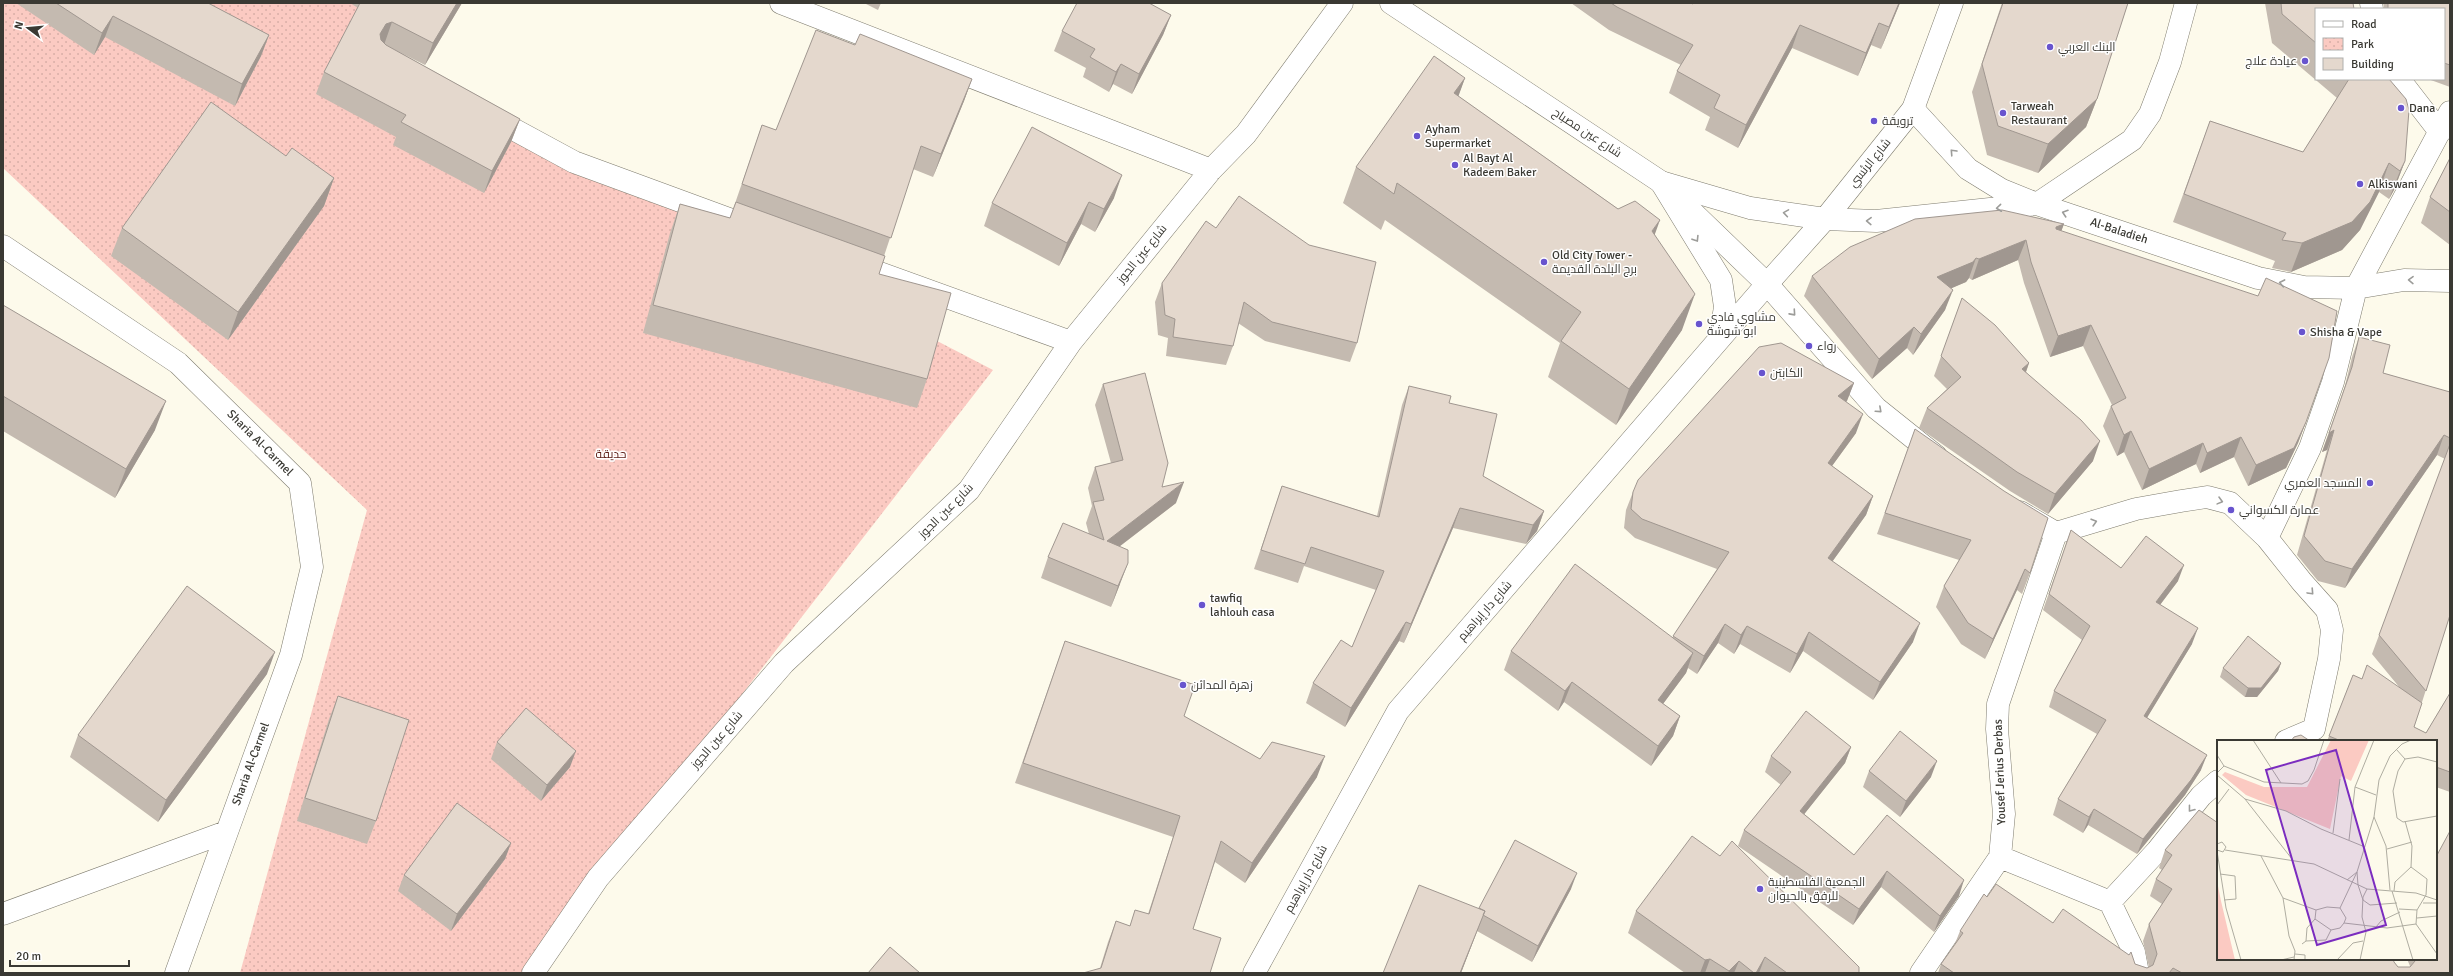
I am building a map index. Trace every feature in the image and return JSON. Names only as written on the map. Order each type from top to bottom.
[{"type":"street","points":[[781,3],[1210,170]]},
{"type":"street","name":"شارع عين الجوز","points":[[533,973],[598,878],[784,663],[969,490],[1071,342],[1210,170],[1246,134],[1342,3]]},
{"type":"street","name":"شارع عين مصباح","points":[[1392,3],[1661,182],[1767,284],[1876,408],[1928,451],[1953,468]]},
{"type":"street","name":"شارع الرئسي","points":[[1767,284],[1825,219],[1913,109],[1952,3]]},
{"type":"street","points":[[1661,182],[1750,208],[1825,219],[1876,221],[2037,204],[2132,140],[2150,114],[2170,62],[2186,3]]},
{"type":"street","points":[[2400,80],[2440,132]]},
{"type":"street","points":[[472,106],[574,162],[761,231]]},
{"type":"street","name":"Al-Baladieh","points":[[1913,109],[1968,169],[2002,190],[2037,204],[2258,278],[2304,287],[2356,288],[2404,280],[2450,281]]},
{"type":"street","points":[[2267,538],[2310,448],[2333,382],[2356,288],[2450,112]]},
{"type":"street","points":[[1661,182],[1721,280],[1725,308],[1719,339]]},
{"type":"street","name":"Sharia Al-Carmel","points":[[3,246],[178,363],[300,483],[312,567],[291,655],[176,973]]},
{"type":"street","points":[[835,257],[1071,342]]},
{"type":"street","name":"شارع دار إبراهيم","points":[[1254,973],[1398,712],[1767,284]]},
{"type":"street","points":[[2004,502],[2056,533],[2136,510],[2208,497],[2230,503],[2267,538],[2302,582],[2327,610],[2332,630],[2318,735],[2291,740]]},
{"type":"street","name":"Yousef Jerius Derbas","points":[[1921,973],[2000,857],[2004,814],[1997,729],[1998,704],[2056,533]]},
{"type":"street","points":[[2110,902],[2157,851],[2201,796],[2217,782]]},
{"type":"street","points":[[3,914],[226,832]]},
{"type":"street","points":[[2000,857],[2110,902],[2134,952],[2138,973]]},
{"type":"green space","name":"حديقة","points":[[3,3],[379,3],[348,35],[993,370],[526,973],[240,973],[367,510],[3,168]]},
{"type":"building","points":[[56,3],[208,3],[269,35],[242,84],[113,16],[102,33]]},
{"type":"building","points":[[360,3],[457,3],[433,43],[392,22],[386,24],[380,34],[381,40],[386,45],[520,119],[492,171],[401,122],[406,115],[324,72]]},
{"type":"building","points":[[1077,3],[1149,3],[1171,15],[1139,74],[1121,64],[1116,72],[1090,57],[1095,49],[1062,31]]},
{"type":"building","points":[[1611,3],[1899,3],[1889,27],[1879,23],[1866,53],[1800,25],[1746,125],[1714,108],[1720,95],[1677,71],[1693,45]]},
{"type":"building","name":"البنك العربي","points":[[2003,3],[2128,3],[2097,99],[2048,144],[1998,126],[1982,64]]},
{"type":"building","points":[[2281,3],[2353,3],[2354,8],[2315,8],[2315,42],[2282,14]]},
{"type":"building","points":[[2388,3],[2450,3],[2450,65],[2445,63],[2445,8],[2388,8]]},
{"type":"building","points":[[816,30],[855,45],[860,34],[972,79],[941,154],[921,146],[891,238],[742,184],[762,125],[776,130]]},
{"type":"building","name":"Old City Tower - برج البلدة القديمة","points":[[1434,56],[1465,78],[1454,93],[1618,209],[1635,201],[1660,220],[1652,231],[1695,294],[1629,389],[1561,341],[1581,312],[1397,183],[1394,194],[1356,167]]},
{"type":"building","points":[[2348,80],[2390,80],[2406,99],[2409,110],[2405,161],[2400,171],[2389,163],[2370,202],[2352,222],[2302,243],[2282,240],[2286,233],[2184,194],[2210,121],[2303,152]]},
{"type":"building","points":[[211,102],[286,156],[292,148],[334,178],[238,312],[122,228]]},
{"type":"building","points":[[1032,127],[1122,175],[1104,209],[1089,202],[1067,243],[992,203]]},
{"type":"building","points":[[2450,158],[2450,212],[2430,197]]},
{"type":"building","points":[[1239,196],[1309,245],[1376,262],[1357,343],[1272,322],[1244,302],[1233,346],[1173,337],[1175,319],[1165,315],[1162,283],[1206,221],[1216,228]]},
{"type":"building","points":[[736,202],[885,256],[879,274],[951,293],[927,379],[653,305],[680,204],[730,218]]},
{"type":"building","points":[[2002,210],[2064,224],[2056,227],[2056,229],[2258,296],[2266,278],[2337,311],[2329,358],[2306,422],[2294,448],[2256,465],[2241,437],[2207,453],[2203,443],[2149,469],[2131,431],[2124,435],[2111,406],[2126,398],[2091,325],[2058,336],[2031,262],[2026,240],[1979,259],[1976,258],[1973,262],[1937,277],[1953,290],[1921,334],[1914,327],[1879,359],[1812,276],[1850,247],[1915,219]]},
{"type":"building","points":[[1962,298],[1995,325],[2029,363],[2022,369],[2081,420],[2100,441],[2055,494],[2017,472],[1927,408],[1961,377],[1941,356]]},
{"type":"building","points":[[3,305],[166,401],[126,469],[3,396]]},
{"type":"building","name":"المسجد العمري","points":[[2359,337],[2390,345],[2383,373],[2450,392],[2450,438],[2444,435],[2352,569],[2325,561],[2304,536],[2334,430],[2329,433],[2352,367]]},
{"type":"building","points":[[1781,343],[1854,383],[1838,396],[1863,414],[1828,463],[1873,496],[1828,558],[1920,623],[1880,682],[1809,632],[1797,654],[1747,626],[1741,635],[1725,624],[1704,656],[1673,636],[1729,552],[1642,519],[1631,509],[1633,492],[1638,480],[1759,347]]},
{"type":"building","points":[[1145,373],[1168,463],[1162,487],[1184,482],[1107,541],[1128,550],[1128,563],[1118,586],[1048,557],[1063,523],[1104,540],[1093,502],[1104,500],[1095,467],[1123,460],[1103,384]]},
{"type":"building","points":[[1409,386],[1451,396],[1449,403],[1497,414],[1483,476],[1544,511],[1533,525],[1460,508],[1411,624],[1406,622],[1351,708],[1313,683],[1341,640],[1352,647],[1384,571],[1311,547],[1305,564],[1261,550],[1282,486],[1379,517]]},
{"type":"building","points":[[1915,429],[2004,491],[2048,518],[2030,573],[2025,569],[1993,639],[1968,623],[1944,586],[1971,540],[1885,513]]},
{"type":"building","points":[[2450,444],[2450,615],[2426,691],[2379,635]]},
{"type":"building","points":[[2071,530],[2121,568],[2146,536],[2184,565],[2156,602],[2198,628],[2144,716],[2207,755],[2191,780],[2143,839],[2094,809],[2089,817],[2058,799],[2106,720],[2054,691],[2090,626],[2049,594]]},
{"type":"building","points":[[1575,564],[1693,653],[1658,700],[1680,716],[1658,746],[1572,682],[1565,691],[1511,651]]},
{"type":"building","points":[[187,586],[275,652],[166,800],[78,735]]},
{"type":"building","points":[[2248,636],[2281,663],[2261,688],[2248,688],[2223,668]]},
{"type":"building","points":[[1065,641],[1195,685],[1184,716],[1260,759],[1272,742],[1325,756],[1252,863],[1221,841],[1193,929],[1221,938],[1210,973],[1083,973],[1101,968],[1116,921],[1130,926],[1135,910],[1149,914],[1180,816],[1023,763]]},
{"type":"building","points":[[2367,665],[2422,703],[2414,727],[2426,733],[2450,693],[2450,772],[2437,767],[2437,740],[2339,740],[2329,736],[2353,675],[2362,679]]},
{"type":"building","points":[[338,696],[409,720],[376,821],[305,798]]},
{"type":"building","points":[[526,708],[576,751],[547,785],[497,742]]},
{"type":"building","points":[[1806,711],[1851,747],[1800,811],[1854,855],[1887,815],[1964,880],[1940,916],[1887,871],[1859,909],[1744,830],[1791,772],[1771,756]]},
{"type":"building","points":[[1900,731],[1937,761],[1906,801],[1869,771]]},
{"type":"building","points":[[2301,735],[2308,740],[2292,740],[2294,737]]},
{"type":"building","points":[[457,803],[511,843],[457,914],[404,875]]},
{"type":"building","points":[[2199,810],[2217,822],[2217,960],[2393,960],[2398,967],[2410,967],[2416,960],[2437,960],[2437,855],[2450,831],[2450,973],[2182,973],[2173,968],[2169,973],[1954,973],[1941,964],[1963,933],[1960,931],[1984,894],[1987,897],[1996,884],[2053,923],[2063,909],[2129,955],[2131,952],[2135,964],[2147,968],[2153,965],[2157,954],[2149,924],[2172,889],[2156,879],[2172,855],[2165,850]]},
{"type":"building","points":[[1692,836],[1720,856],[1732,841],[1859,967],[1859,973],[1787,973],[1765,957],[1756,973],[1739,961],[1729,971],[1710,959],[1705,960],[1636,911]]},
{"type":"building","points":[[1515,840],[1577,873],[1538,946],[1483,915],[1485,911],[1479,908]]},
{"type":"building","points":[[1419,885],[1485,911],[1460,973],[1383,973]]},
{"type":"building","points":[[890,947],[920,973],[868,973]]},
{"type":"place","name":"البنك العربي","points":[[2050,47]]},
{"type":"place","name":"عيادة علاج","points":[[2305,61]]},
{"type":"place","name":"Dana","points":[[2401,108]]},
{"type":"place","name":"Tarweah Restaurant","points":[[2003,113]]},
{"type":"place","name":"ترويقة","points":[[1874,121]]},
{"type":"place","name":"Ayham Supermarket","points":[[1417,136]]},
{"type":"place","name":"Al Bayt Al Kadeem Baker","points":[[1455,165]]},
{"type":"place","name":"Alkiswani","points":[[2360,184]]},
{"type":"place","name":"Old City Tower - برج البلدة القديمة","points":[[1544,262]]},
{"type":"place","name":"مشاوي فادي ابو شوشة","points":[[1699,324]]},
{"type":"place","name":"Shisha & Vape","points":[[2302,332]]},
{"type":"place","name":"رواء","points":[[1809,346]]},
{"type":"place","name":"الكابتن","points":[[1762,373]]},
{"type":"place","name":"المسجد العمري","points":[[2370,483]]},
{"type":"place","name":"عمارة الكسواني","points":[[2231,510]]},
{"type":"place","name":"tawfiq lahlouh casa","points":[[1202,605]]},
{"type":"place","name":"زهرة المدائن","points":[[1183,685]]},
{"type":"place","name":"الجمعية الفلسطينية للرفق بالحيوان","points":[[1760,889]]}]
